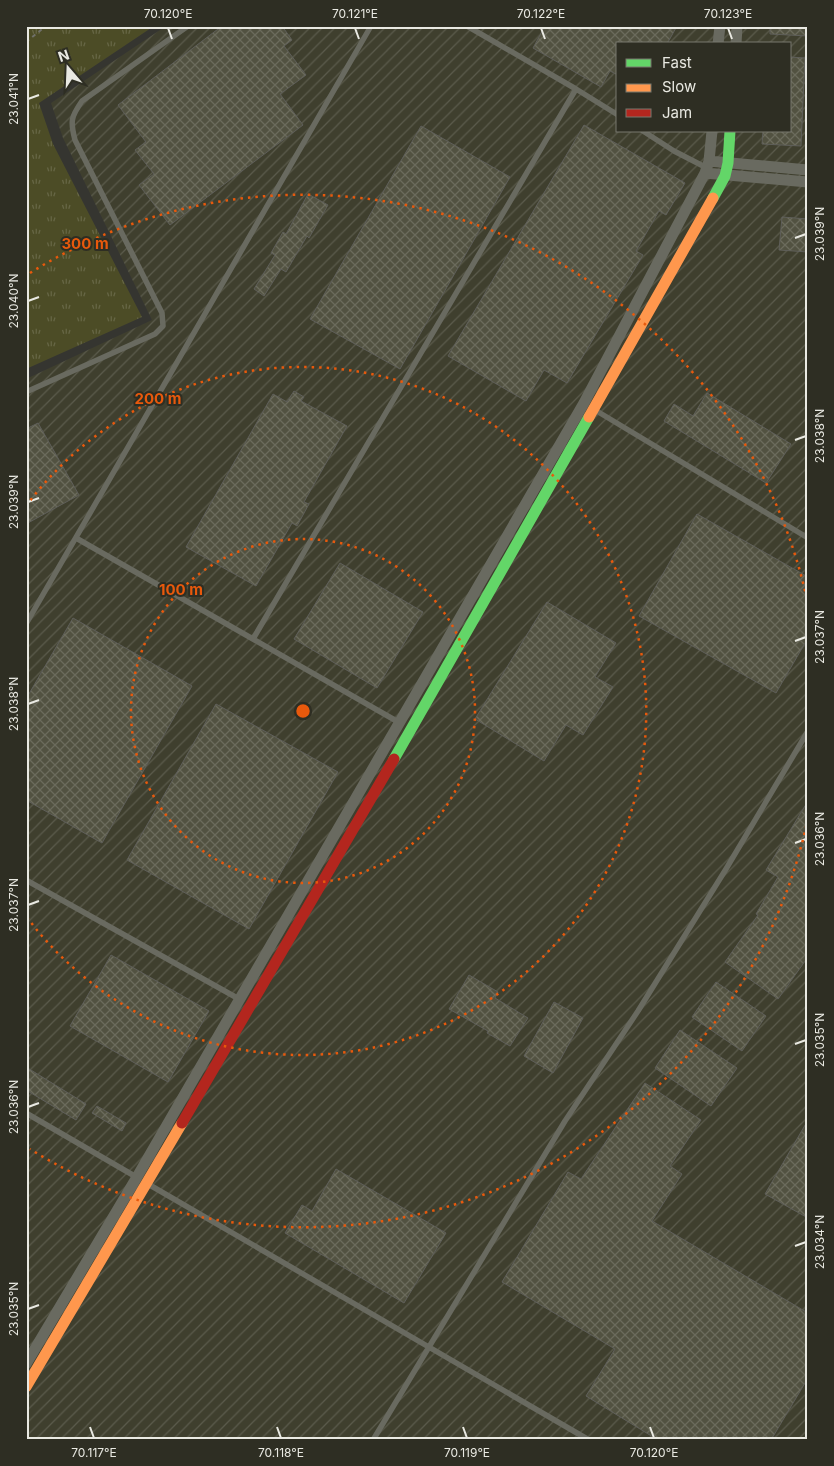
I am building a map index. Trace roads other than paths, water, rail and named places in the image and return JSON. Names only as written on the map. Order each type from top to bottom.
[{"type":"street","points":[[718,42],[720,26]]},
{"type":"street","points":[[736,42],[738,26]]},
{"type":"street","points":[[26,1364],[137,1177],[584,403],[707,168],[712,132]]},
{"type":"street","points":[[26,1387],[147,1183],[594,409],[725,176],[728,163],[730,132]]},
{"type":"street","points":[[707,168],[728,163],[808,170]]},
{"type":"street","points":[[707,168],[725,176],[808,182]]},
{"type":"lane","points":[[26,392],[155,334],[164,326],[162,313],[75,140],[72,129],[72,115],[82,101],[188,26]]},
{"type":"lane","points":[[26,624],[371,26]]},
{"type":"lane","points":[[468,26],[616,114]]},
{"type":"lane","points":[[253,639],[576,89]]},
{"type":"lane","points":[[645,132],[707,168]]},
{"type":"lane","points":[[584,403],[808,538]]},
{"type":"lane","points":[[76,538],[400,723]]},
{"type":"lane","points":[[373,1440],[428,1345],[565,1121],[638,1010],[808,732]]},
{"type":"lane","points":[[26,880],[239,999]]},
{"type":"lane","points":[[26,1113],[589,1440]]}]
